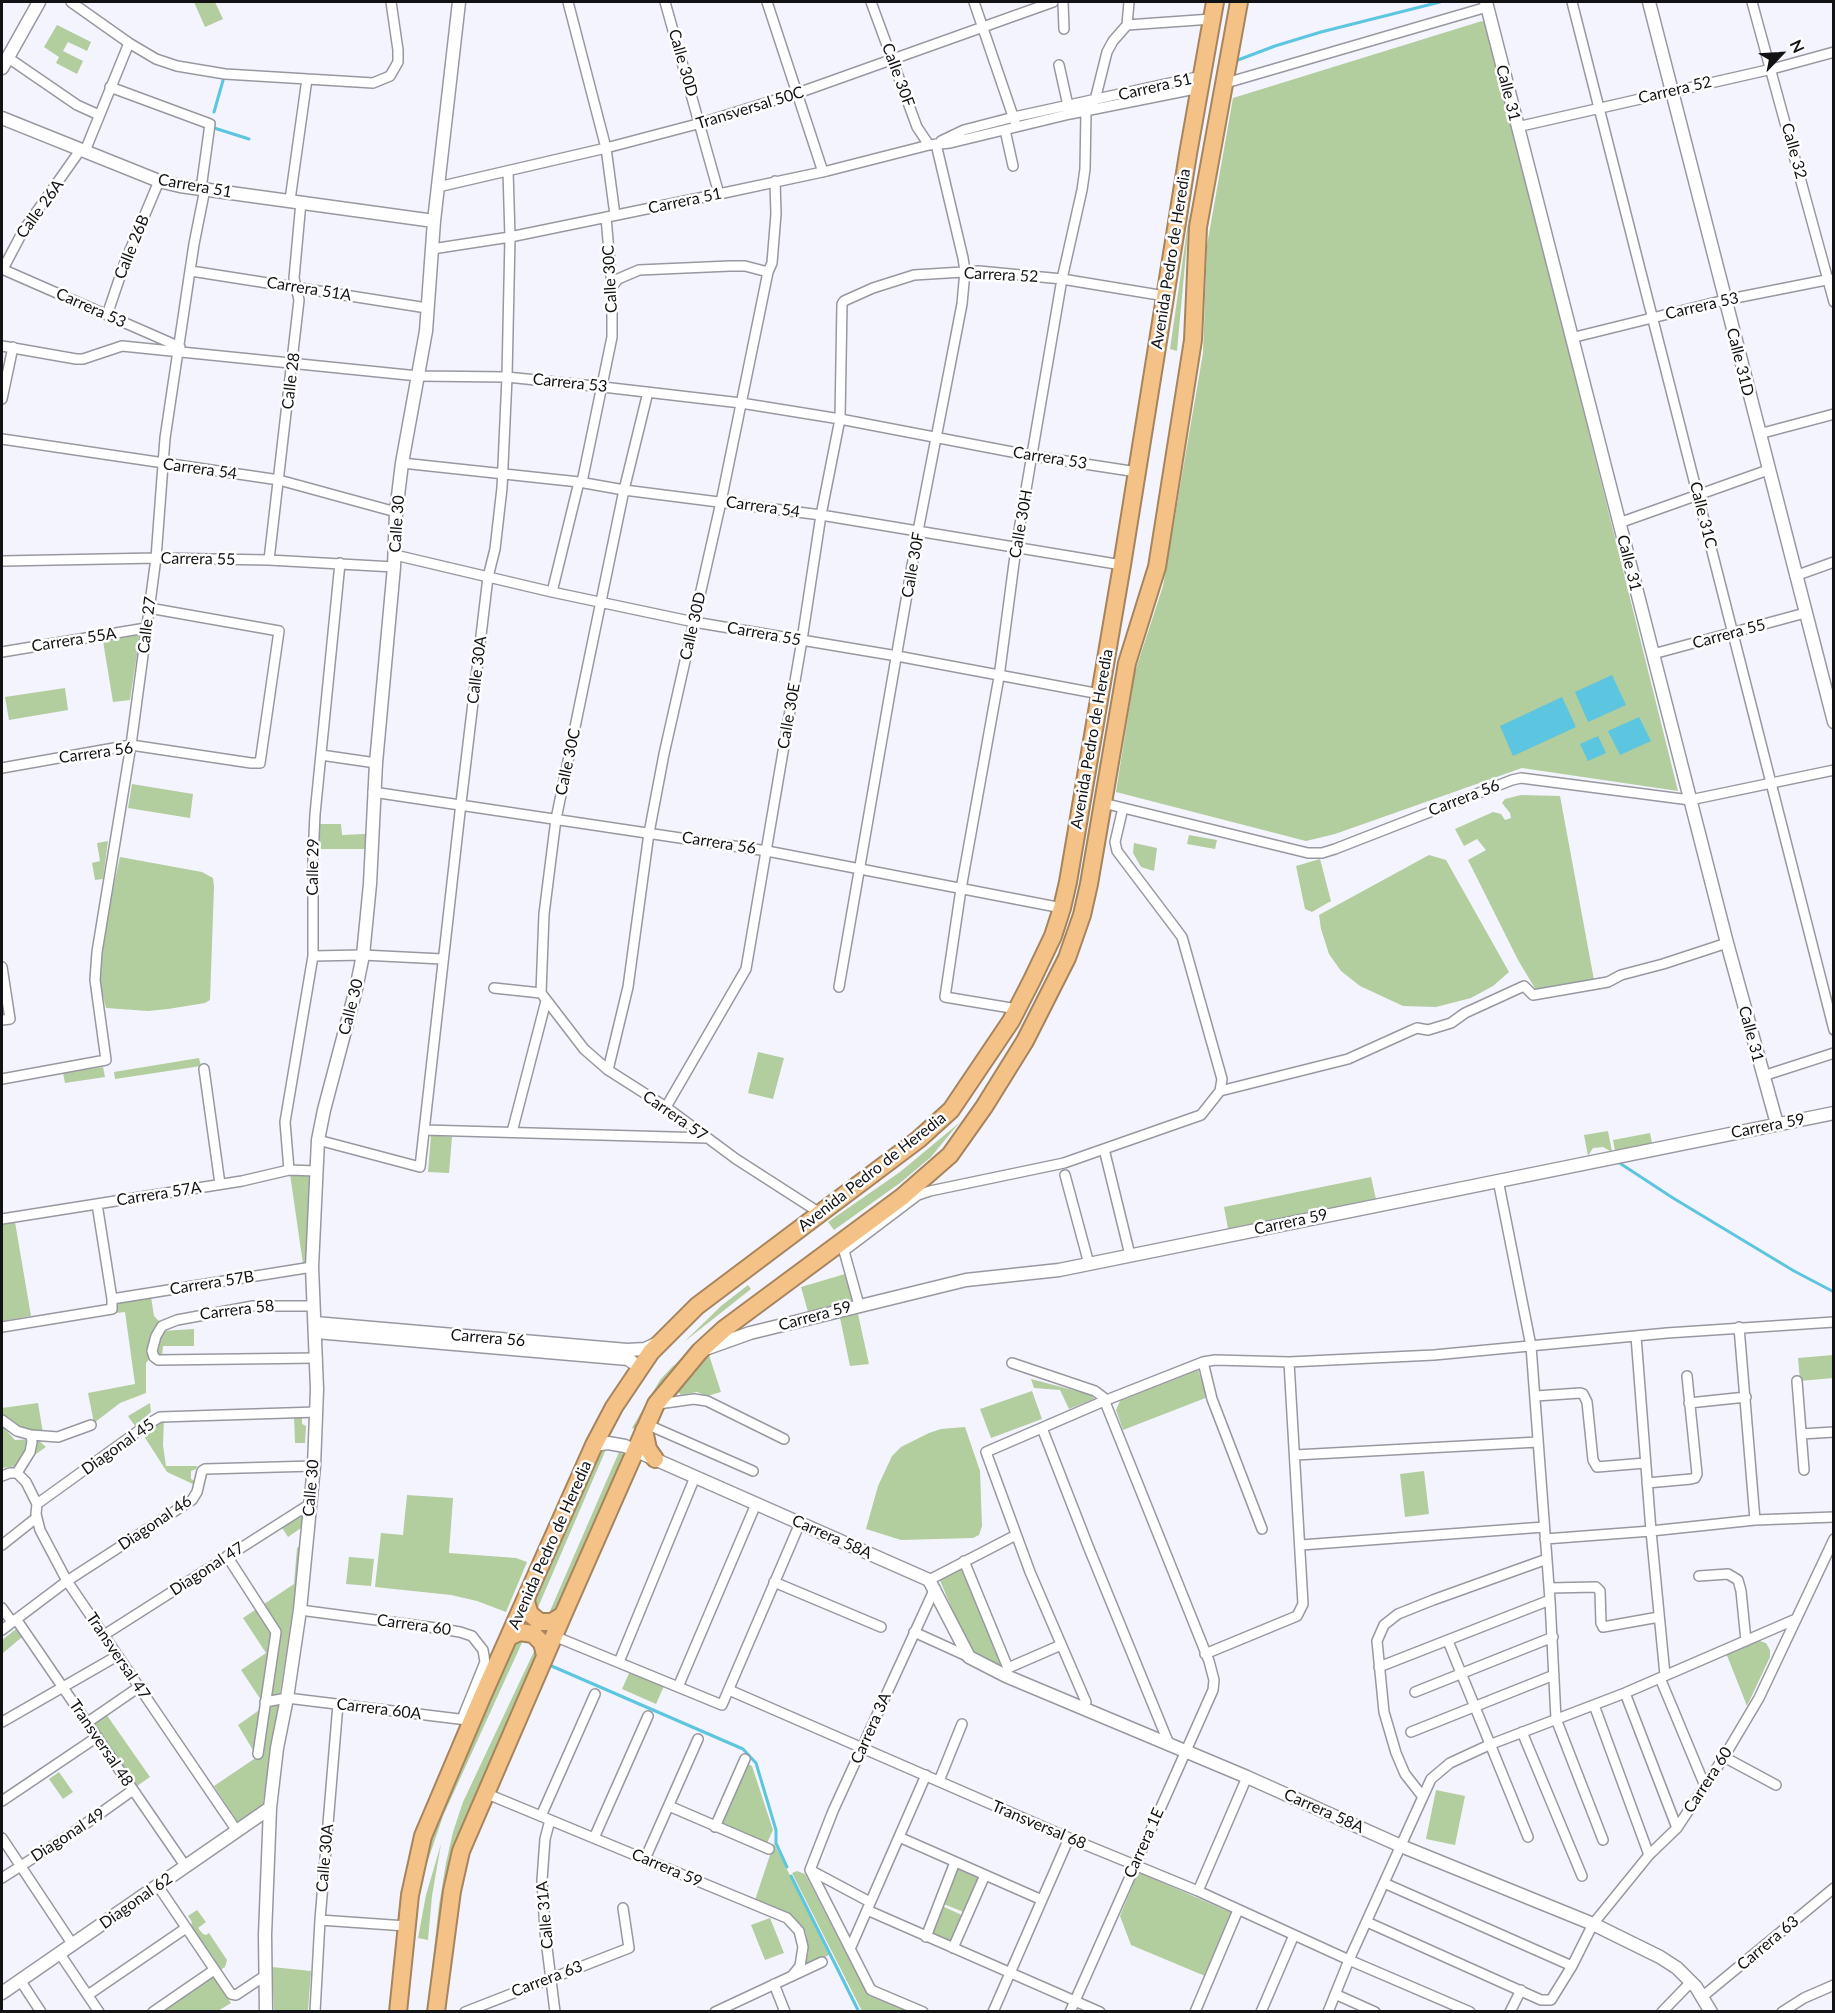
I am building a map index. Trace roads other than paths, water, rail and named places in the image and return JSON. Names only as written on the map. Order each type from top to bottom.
[{"type":"highway","name":"Avenida Pedro de Heredia","points":[[398,2012],[406,1926],[423,1836],[467,1720],[509,1637],[594,1445],[615,1407],[659,1343],[688,1313],[919,1139],[951,1110],[999,1041],[1039,967],[1062,908],[1122,565],[1215,2]]},
{"type":"highway","name":"Avenida Pedro de Heredia","points":[[436,2012],[455,1875],[467,1836],[656,1404],[674,1394],[700,1351],[736,1320],[919,1184],[950,1155],[966,1134],[1024,1041],[1067,958],[1086,898],[1127,663],[1157,567],[1193,340],[1198,227],[1239,2]]},
{"type":"highway","points":[[645,1427],[648,1449],[655,1460]]},
{"type":"highway","points":[[527,1596],[527,1608],[530,1614],[540,1622],[552,1622],[563,1615]]},
{"type":"highway","points":[[509,1637],[520,1632],[533,1634],[542,1643],[545,1655]]},
{"type":"street","points":[[39,2],[4,63],[99,115]]},
{"type":"street","points":[[72,2],[129,43],[166,63],[188,69],[225,74],[373,83],[390,76],[396,67],[398,56],[391,2]]},
{"type":"street","name":"Calle 30","points":[[266,2011],[265,1935],[270,1808],[277,1748],[300,1610],[314,1466],[317,1358],[312,1267],[318,1140],[363,955],[370,884],[375,763],[395,561],[396,512],[402,463],[425,340],[434,221],[459,2]]},
{"type":"street","name":"Calle 30C","points":[[552,592],[581,482],[612,337],[610,216],[606,148],[568,2]]},
{"type":"street","name":"Calle 30D","points":[[665,2],[701,123],[719,194]]},
{"type":"street","points":[[767,2],[823,172]]},
{"type":"street","name":"Calle 30F","points":[[839,987],[918,531],[960,314],[964,267],[933,145],[917,126],[872,2]]},
{"type":"street","points":[[974,2],[1017,127]]},
{"type":"street","name":"Transversal 50C","points":[[438,187],[606,148],[701,123],[798,93],[1053,2]]},
{"type":"street","points":[[1063,2],[1064,28]]},
{"type":"street","points":[[1086,112],[1095,100],[1107,52],[1113,40],[1126,25],[1129,2]]},
{"type":"street","name":"Calle 31C","points":[[1572,2],[1833,1030]]},
{"type":"street","name":"Calle 31D","points":[[1648,2],[1833,722]]},
{"type":"street","name":"Calle 32","points":[[1752,2],[1831,279],[1833,302]]},
{"type":"street","points":[[1226,83],[1486,4]]},
{"type":"street","name":"Calle 31","points":[[1486,4],[1727,943],[1778,1124]]},
{"type":"street","points":[[1126,25],[1212,19]]},
{"type":"street","name":"Calle 26A","points":[[2,269],[23,231],[83,150],[129,43]]},
{"type":"street","name":"Carrera 52","points":[[1517,127],[1772,69],[1833,52]]},
{"type":"street","points":[[1059,65],[1069,110]]},
{"type":"street","name":"Calle 28","points":[[269,560],[299,300],[294,278],[296,201],[307,79]]},
{"type":"street","name":"Carrera 51","points":[[432,249],[510,237],[823,172],[1017,127],[1095,100],[1201,82]]},
{"type":"street","name":"Carrera 51","points":[[933,145],[964,130],[1014,117],[1069,110],[1086,112],[1201,82]]},
{"type":"street","name":"Calle 27","points":[[2,1079],[106,1060],[95,980],[96,966],[131,746],[156,558],[162,464],[203,189],[210,124],[110,87]]},
{"type":"street","name":"Calle 30H","points":[[1017,1009],[945,997],[961,889],[999,677],[1016,548],[1062,279],[1082,190],[1085,169],[1086,112]]},
{"type":"street","name":"Carrera 51","points":[[2,118],[159,181],[434,221]]},
{"type":"street","points":[[1005,130],[1013,166]]},
{"type":"street","name":"Calle 30A","points":[[318,1140],[420,1167],[442,959],[488,577],[495,549],[502,474],[510,237],[508,171]]},
{"type":"street","name":"Calle 26B","points":[[107,315],[125,262],[159,181]]},
{"type":"street","name":"Calle 30D","points":[[608,1070],[628,987],[649,832],[664,754],[721,502],[769,269],[775,234],[775,182]]},
{"type":"street","points":[[612,287],[618,279],[639,270],[730,266],[769,269]]},
{"type":"street","name":"Carrera 52","points":[[842,304],[873,288],[914,275],[964,267],[1062,279],[1165,296]]},
{"type":"street","name":"Carrera 53","points":[[2,269],[107,315],[179,350]]},
{"type":"street","name":"Carrera 51A","points":[[191,271],[427,308]]},
{"type":"street","name":"Carrera 53","points":[[1571,338],[1725,300],[1831,279]]},
{"type":"street","name":"Calle 30E","points":[[666,1107],[746,969],[821,515],[840,419],[842,304]]},
{"type":"street","name":"Carrera 53","points":[[2,346],[83,359],[122,346],[418,376],[507,377],[603,387],[840,419],[1033,456],[1137,472]]},
{"type":"street","points":[[2,399],[13,347]]},
{"type":"street","name":"Calle 30C","points":[[512,1132],[543,997],[544,914],[556,819],[624,490],[648,392]]},
{"type":"street","points":[[1759,434],[1833,414]]},
{"type":"street","name":"Carrera 54","points":[[2,439],[279,480],[396,512]]},
{"type":"street","name":"Carrera 54","points":[[402,463],[581,482],[624,490],[821,515],[1122,565]]},
{"type":"street","points":[[1619,523],[1768,470]]},
{"type":"street","name":"Carrera 55","points":[[2,561],[156,558],[340,563],[395,561],[488,577],[694,622],[1100,694]]},
{"type":"street","points":[[1795,576],[1833,562]]},
{"type":"street","name":"Calle 29","points":[[289,1170],[285,1122],[313,956],[313,858],[340,563]]},
{"type":"street","name":"Carrera 56","points":[[2,768],[131,746],[258,764],[261,760],[279,633],[275,629],[149,608]]},
{"type":"street","name":"Carrera 55","points":[[1653,654],[1804,613]]},
{"type":"street","name":"Carrera 55A","points":[[2,652],[146,628]]},
{"type":"street","points":[[321,755],[375,763]]},
{"type":"street","name":"Carrera 56","points":[[1103,803],[1315,853],[1335,849],[1521,778],[1690,800],[1833,770]]},
{"type":"street","name":"Carrera 56","points":[[373,792],[461,803],[766,851],[1062,908]]},
{"type":"street","points":[[859,1305],[844,1251],[918,1196],[948,1187],[1064,1163],[1201,1115],[1220,1091],[1222,1079],[1182,937],[1117,851],[1115,842],[1123,808]]},
{"type":"street","points":[[1220,1091],[1348,1059],[1410,1030],[1428,1030],[1451,1023],[1465,1013],[1524,986],[1533,995],[1608,982],[1621,975],[1727,943]]},
{"type":"street","points":[[313,956],[363,955],[442,959]]},
{"type":"street","points":[[2,967],[6,1019]]},
{"type":"street","points":[[494,988],[543,997]]},
{"type":"street","name":"Carrera 57","points":[[543,997],[584,1049],[608,1070],[820,1213]]},
{"type":"street","points":[[1763,1076],[1833,1053]]},
{"type":"street","points":[[204,1069],[220,1184]]},
{"type":"street","name":"Carrera 59","points":[[700,1351],[750,1333],[966,1280],[1059,1270],[1833,1113]]},
{"type":"street","points":[[424,1130],[707,1138]]},
{"type":"street","points":[[1104,1149],[1130,1255]]},
{"type":"street","name":"Carrera 57A","points":[[2,1219],[220,1184],[289,1170],[316,1171]]},
{"type":"street","points":[[1065,1175],[1089,1264]]},
{"type":"street","points":[[1498,1180],[1531,1346],[1553,1637],[1556,1719],[1604,1840]]},
{"type":"street","points":[[2,1327],[109,1310],[113,1307],[97,1204]]},
{"type":"street","name":"Carrera 57B","points":[[112,1299],[312,1267]]},
{"type":"street","name":"Carrera 58","points":[[314,1306],[266,1305],[195,1315],[162,1326],[156,1336],[152,1351],[158,1360],[317,1358]]},
{"type":"street","points":[[736,1320],[741,1332],[750,1333]]},
{"type":"street","points":[[1083,1709],[1086,1702],[1016,1535],[986,1452],[1104,1401],[1203,1362],[1228,1359],[1289,1362],[1434,1355],[1739,1327],[1833,1322]]},
{"type":"street","points":[[1739,1327],[1755,1520]]},
{"type":"street","name":"Carrera 56","points":[[316,1328],[627,1350],[645,1349],[659,1343]]},
{"type":"street","name":"Carrera 56","points":[[316,1328],[628,1359],[639,1371]]},
{"type":"street","points":[[1636,1336],[1662,1677],[1705,1786]]},
{"type":"street","points":[[1203,1362],[1212,1399],[1262,1529]]},
{"type":"street","points":[[1012,1363],[1095,1390],[1104,1401],[1206,1654],[1296,1616],[1303,1604],[1289,1362]]},
{"type":"street","points":[[1647,1482],[1691,1479],[1697,1474],[1687,1376]]},
{"type":"street","points":[[1797,1381],[1804,1470]]},
{"type":"street","points":[[674,1394],[707,1401],[784,1439]]},
{"type":"street","points":[[1536,1396],[1583,1394],[1587,1402],[1593,1460],[1597,1467],[1645,1463]]},
{"type":"street","points":[[1689,1403],[1746,1397]]},
{"type":"street","name":"Diagonal 45","points":[[37,1504],[160,1417],[316,1412]]},
{"type":"street","points":[[2,1420],[12,1429],[31,1435],[58,1437],[91,1425]]},
{"type":"street","points":[[645,1427],[753,1471]]},
{"type":"street","points":[[1042,1428],[1169,1744]]},
{"type":"street","points":[[1801,1434],[1833,1432]]},
{"type":"street","points":[[17,1473],[30,1452],[31,1435]]},
{"type":"street","points":[[1295,1455],[1538,1442]]},
{"type":"street","name":"Carrera 58A","points":[[594,1445],[614,1443],[634,1450],[932,1584]]},
{"type":"street","points":[[626,1470],[637,1463],[655,1460]]},
{"type":"street","name":"Diagonal 46","points":[[2,1630],[67,1581],[192,1500],[197,1494],[202,1471],[205,1468],[314,1466]]},
{"type":"street","points":[[2,1476],[17,1473],[27,1482],[37,1504]]},
{"type":"street","points":[[620,1662],[695,1478]]},
{"type":"street","name":"Transversal 47","points":[[37,1504],[36,1518],[42,1534],[67,1581],[237,1831]]},
{"type":"street","name":"Diagonal 47","points":[[104,1635],[310,1504]]},
{"type":"street","points":[[678,1687],[756,1504]]},
{"type":"street","points":[[1545,1539],[1651,1532],[1755,1520],[1833,1517]]},
{"type":"street","points":[[2,1545],[36,1518]]},
{"type":"street","points":[[554,1636],[722,1705],[800,1523]]},
{"type":"street","points":[[1301,1545],[1544,1527]]},
{"type":"street","points":[[969,1657],[932,1584],[964,1561],[1016,1535]]},
{"type":"street","name":"Carrera 60","points":[[1521,1990],[1541,2000],[1551,2000],[1572,1966],[1593,1924],[1649,1855],[1677,1828],[1724,1757],[1759,1698],[1781,1655],[1833,1539]]},
{"type":"street","points":[[227,1556],[276,1632],[258,1754]]},
{"type":"street","points":[[1423,1797],[1404,1774],[1384,1712],[1377,1641],[1384,1625],[1398,1614],[1547,1559]]},
{"type":"street","points":[[964,1561],[1007,1672],[1061,1646]]},
{"type":"street","points":[[1700,1576],[1728,1574],[1738,1580],[1746,1641]]},
{"type":"street","points":[[774,1582],[881,1627]]},
{"type":"street","name":"Carrera 3A","points":[[810,1870],[833,1811],[914,1632],[932,1584]]},
{"type":"street","points":[[1549,1588],[1596,1587],[1600,1591],[1601,1623],[1604,1627],[1659,1617]]},
{"type":"street","points":[[1379,1667],[1550,1600]]},
{"type":"street","name":"Transversal 48","points":[[2,1608],[14,1620],[63,1686],[186,1867]]},
{"type":"street","name":"Carrera 60","points":[[300,1610],[436,1628],[472,1636],[483,1650],[485,1662],[467,1720]]},
{"type":"street","points":[[1328,2012],[1349,1960],[1431,1779],[1450,1763],[1522,1732],[1625,1693],[1796,1619]]},
{"type":"street","name":"Carrera 58A","points":[[914,1632],[1007,1672],[1083,1709],[1247,1777],[1401,1846],[1593,1924],[1660,1957],[1677,1968],[1692,1981],[1711,2012]]},
{"type":"street","points":[[1415,1692],[1553,1637]]},
{"type":"street","points":[[1448,1641],[1528,1837]]},
{"type":"street","name":"Carrera 1E","points":[[1070,2012],[1213,1690],[1213,1673],[1206,1654]]},
{"type":"street","points":[[2,1722],[117,1656]]},
{"type":"street","points":[[1411,1732],[1554,1675]]},
{"type":"street","points":[[88,1722],[139,1688]]},
{"type":"street","name":"Transversal 68","points":[[729,1690],[1069,1838],[1198,1891],[1470,2012]]},
{"type":"street","points":[[1625,1693],[1677,1828]]},
{"type":"street","name":"Calle 31A","points":[[555,2012],[545,1932],[542,1880],[545,1818],[595,1694]]},
{"type":"street","points":[[265,1702],[287,1698]]},
{"type":"street","name":"Carrera 60A","points":[[287,1698],[467,1720]]},
{"type":"street","name":"Calle 30A","points":[[315,2012],[320,1920],[338,1704]]},
{"type":"street","points":[[1594,1705],[1649,1855]]},
{"type":"street","points":[[594,1838],[648,1716]]},
{"type":"street","points":[[939,1781],[962,1724]]},
{"type":"street","points":[[1522,1732],[1582,1876]]},
{"type":"street","points":[[2,1801],[97,1737]]},
{"type":"street","points":[[645,1859],[698,1738]]},
{"type":"street","points":[[1724,1757],[1776,1785]]},
{"type":"street","points":[[715,1827],[745,1759]]},
{"type":"street","points":[[850,1949],[926,1775]]},
{"type":"street","points":[[1198,1891],[1247,1777]]},
{"type":"street","name":"Diagonal 49","points":[[2,1878],[74,1832],[133,1790]]},
{"type":"street","name":"Carrera 59","points":[[485,1793],[787,1918],[799,1931],[803,1947],[800,1966],[792,1976]]},
{"type":"street","points":[[669,1806],[769,1849]]},
{"type":"street","name":"Diagonal 62","points":[[2,1993],[270,1808]]},
{"type":"street","points":[[899,1837],[1042,1900]]},
{"type":"street","points":[[2,1838],[73,1945]]},
{"type":"street","points":[[993,2012],[1069,1838]]},
{"type":"street","points":[[926,1937],[955,1862]]},
{"type":"street","points":[[810,1870],[868,1906],[926,1937],[1100,2012]]},
{"type":"street","points":[[810,1870],[871,1990],[923,2012]]},
{"type":"street","points":[[953,1948],[985,1875]]},
{"type":"street","points":[[1384,1883],[1572,1966]]},
{"type":"street","points":[[158,1886],[233,1995],[237,1995],[266,1975]]},
{"type":"street","name":"Carrera 63","points":[[1702,1997],[1833,1888]]},
{"type":"street","name":"Carrera 63","points":[[465,2012],[629,1948],[623,1908]]},
{"type":"street","points":[[1195,2012],[1238,1910]]},
{"type":"street","points":[[320,1920],[406,1926]]},
{"type":"street","points":[[1367,1922],[1521,1990],[1510,2012]]},
{"type":"street","points":[[88,1995],[186,1928]]},
{"type":"street","points":[[1261,2012],[1294,1935]]},
{"type":"street","points":[[60,1954],[99,2012]]},
{"type":"street","points":[[714,2012],[822,1962]]},
{"type":"street","points":[[153,2012],[214,1970]]},
{"type":"street","points":[[20,1980],[41,2012]]},
{"type":"street","points":[[1662,2012],[1692,1981]]},
{"type":"street","points":[[774,1984],[785,2012]]},
{"type":"street","points":[[1782,2012],[1804,1998],[1833,1985]]},
{"type":"street","points":[[1335,1994],[1375,2012]]},
{"type":"water","points":[[1612,675],[1626,705],[1588,722],[1575,692]]},
{"type":"water","points":[[1562,697],[1576,727],[1513,756],[1500,726]]},
{"type":"water","points":[[1639,717],[1651,741],[1620,755],[1608,731]]},
{"type":"water","points":[[1598,736],[1606,753],[1588,761],[1580,744]]},
{"type":"waterway","points":[[1238,60],[1321,32],[1440,2]]},
{"type":"waterway","points":[[214,112],[224,77]]},
{"type":"waterway","points":[[211,127],[249,139]]},
{"type":"waterway","points":[[1618,1162],[1794,1271],[1834,1292]]},
{"type":"waterway","points":[[547,1664],[743,1749],[756,1763],[776,1830],[776,1843],[787,1867]]},
{"type":"waterway","points":[[791,1876],[859,2012]]}]
